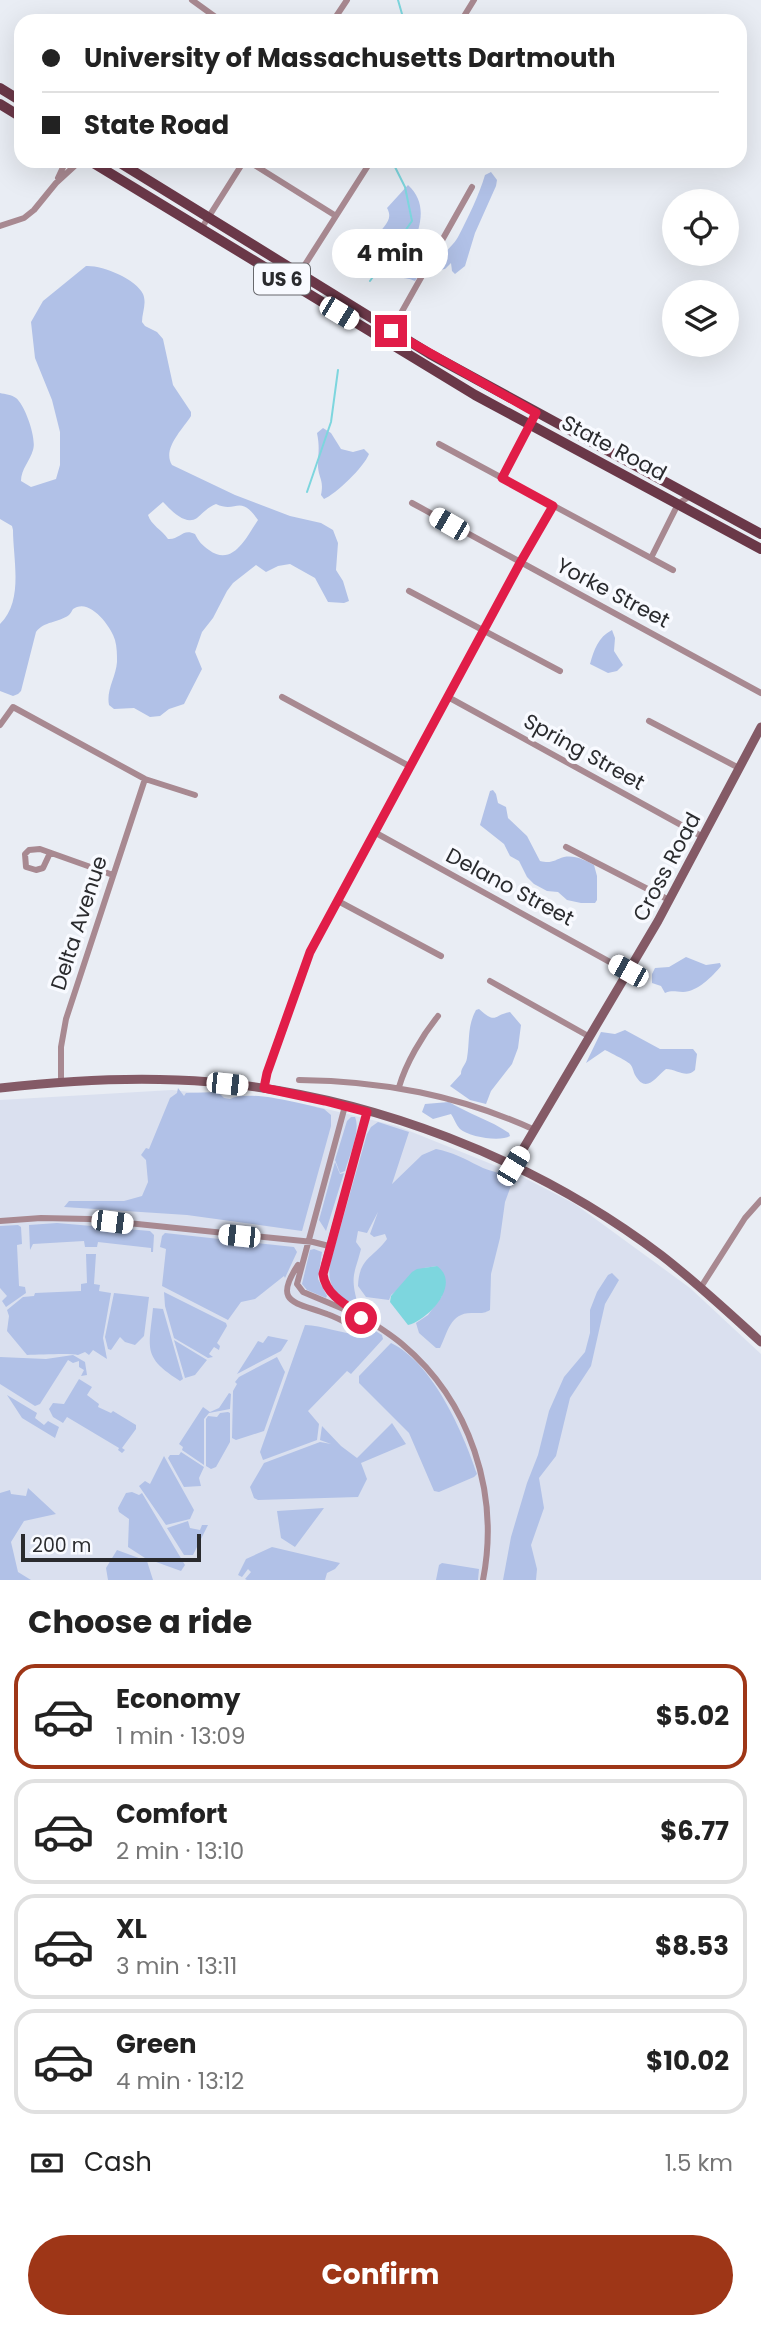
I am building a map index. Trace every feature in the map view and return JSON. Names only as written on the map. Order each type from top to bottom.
[{"type":"main road","name":"State Road","points":[[101,168],[474,395],[761,549]]},
{"type":"main road","name":"State Road","points":[[136,168],[209,219],[391,331],[536,413],[761,534]]},
{"type":"main road","name":"Cross Road","points":[[513,1166],[669,900],[761,727]]},
{"type":"main road","points":[[0,1088],[61,1082],[164,1079],[264,1088],[345,1106],[433,1132],[513,1166],[571,1196],[618,1226],[701,1287],[761,1342]]},
{"type":"street","points":[[192,0],[211,14]]},
{"type":"street","points":[[56,183],[63,168]]},
{"type":"street","points":[[0,226],[24,218],[34,210],[72,168]]},
{"type":"street","points":[[201,229],[242,168]]},
{"type":"street","points":[[257,168],[336,216]]},
{"type":"street","points":[[292,285],[365,168]]},
{"type":"street","points":[[391,331],[472,187]]},
{"type":"street","points":[[502,478],[536,413]]},
{"type":"street","points":[[439,444],[673,570]]},
{"type":"street","points":[[651,558],[678,505],[690,496]]},
{"type":"street","name":"Yorke Street","points":[[412,503],[761,693]]},
{"type":"street","points":[[264,1088],[271,1059],[310,952],[553,506]]},
{"type":"street","points":[[410,591],[560,671]]},
{"type":"street","points":[[282,696],[411,767]]},
{"type":"street","name":"Spring Street","points":[[448,698],[703,837]]},
{"type":"street","points":[[0,725],[13,707],[145,779],[195,795]]},
{"type":"street","points":[[649,721],[739,768]]},
{"type":"street","name":"Delta Avenue","points":[[61,1082],[61,1047],[65,1019],[145,779]]},
{"type":"street","name":"Delano Street","points":[[376,832],[628,971]]},
{"type":"street","points":[[566,847],[669,900]]},
{"type":"street","points":[[50,853],[113,875]]},
{"type":"street","points":[[338,901],[441,956]]},
{"type":"street","points":[[490,981],[590,1037]]},
{"type":"street","points":[[400,1087],[404,1072],[429,1028],[439,1016]]},
{"type":"street","points":[[299,1080],[400,1087],[441,1096],[497,1114],[535,1130]]},
{"type":"street","points":[[345,1106],[297,1281],[300,1291],[373,1323]]},
{"type":"street","points":[[367,1112],[323,1274],[328,1289],[335,1297],[401,1342],[428,1369],[452,1401],[466,1428],[481,1472],[488,1542],[483,1580]]},
{"type":"street","points":[[701,1287],[745,1218],[761,1199]]},
{"type":"street","points":[[0,1221],[89,1219],[329,1246]]},
{"type":"street","points":[[303,1256],[287,1284],[291,1300],[361,1331],[368,1329],[373,1323]]},
{"type":"shaded area","points":[[491,172],[497,180],[496,186],[475,233],[465,266],[455,274],[451,263],[440,270],[441,260],[462,230],[485,175]]},
{"type":"shaded area","points":[[408,185],[419,201],[421,212],[415,247],[424,267],[415,281],[376,275],[378,263],[387,247],[377,236],[387,223],[387,208]]},
{"type":"shaded area","points":[[86,266],[109,270],[133,283],[144,298],[142,322],[163,339],[173,385],[191,412],[171,446],[169,453],[172,465],[235,495],[290,516],[321,523],[333,530],[338,543],[336,570],[343,581],[349,601],[328,602],[315,578],[290,564],[266,572],[256,565],[233,583],[202,632],[195,652],[202,669],[184,704],[169,709],[160,716],[150,717],[134,708],[114,709],[109,705],[117,662],[115,640],[100,617],[83,606],[75,608],[65,618],[39,628],[21,691],[13,696],[0,691],[0,624],[12,604],[15,579],[12,526],[0,519],[0,393],[16,398],[32,431],[33,450],[21,481],[31,487],[56,479],[60,465],[60,432],[52,400],[35,358],[31,322],[43,301]],"holes":[[[163,502],[178,516],[188,520],[197,518],[216,504],[242,506],[258,520],[238,548],[232,553],[218,555],[204,547],[195,534],[184,533],[168,539],[148,515]]]},
{"type":"shaded area","points":[[323,428],[331,433],[341,449],[353,452],[364,449],[369,454],[349,480],[324,499],[321,495],[322,483],[318,467],[317,433]]},
{"type":"shaded area","points":[[612,630],[615,638],[614,651],[623,665],[617,671],[608,673],[590,664],[600,640]]},
{"type":"shaded area","points":[[493,790],[498,803],[506,807],[508,818],[527,836],[540,861],[550,862],[572,857],[594,865],[597,876],[595,903],[567,900],[558,892],[547,891],[534,884],[519,861],[510,856],[504,844],[480,825],[490,791]]},
{"type":"shaded area","points":[[686,957],[706,965],[720,963],[721,966],[704,983],[688,991],[665,993],[661,986],[652,983],[655,968],[669,967]]},
{"type":"shaded area","points":[[479,1009],[492,1018],[510,1012],[521,1025],[518,1048],[512,1064],[491,1091],[486,1104],[470,1100],[450,1086],[461,1074],[466,1060],[471,1022]]},
{"type":"shaded area","points":[[625,1030],[660,1049],[693,1049],[697,1054],[695,1070],[685,1074],[666,1069],[647,1084],[639,1081],[629,1063],[605,1050],[586,1063],[601,1032],[615,1034]]},
{"type":"shaded area","points":[[178,1088],[184,1096],[186,1093],[218,1092],[224,1098],[230,1099],[239,1096],[262,1096],[324,1109],[331,1115],[331,1126],[302,1231],[187,1215],[64,1207],[69,1201],[124,1201],[142,1196],[148,1182],[146,1160],[141,1155],[146,1148],[149,1149],[170,1098],[177,1093]]},
{"type":"shaded area","points":[[172,1090],[314,1106],[397,1126],[519,1175],[575,1204],[690,1288],[761,1354],[761,1580],[0,1580],[0,1100]]},
{"type":"shaded area","points":[[449,1102],[502,1128],[510,1136],[492,1139],[477,1136],[460,1129],[451,1114],[433,1119],[422,1112],[425,1104]]},
{"type":"shaded area","points":[[355,1117],[357,1129],[354,1144],[345,1171],[340,1173],[335,1160],[347,1121]]},
{"type":"shaded area","points":[[378,1122],[409,1132],[392,1184],[422,1155],[436,1149],[511,1179],[491,1274],[490,1310],[465,1314],[455,1319],[440,1348],[436,1348],[419,1333],[416,1323],[428,1315],[442,1296],[437,1266],[424,1268],[391,1295],[389,1300],[366,1297],[358,1286],[364,1264],[387,1239],[385,1234],[374,1237],[370,1234],[378,1212],[367,1233],[358,1231],[356,1242],[361,1249],[354,1279],[357,1301],[352,1304],[345,1300],[335,1291],[330,1280],[331,1260],[367,1134]]},
{"type":"shaded area","points":[[335,1162],[340,1174],[344,1173],[326,1231],[319,1220]]},
{"type":"shaded area","points":[[57,1223],[150,1231],[154,1235],[153,1252],[151,1248],[98,1242],[97,1247],[85,1247],[84,1241],[33,1244],[30,1250],[29,1225]]},
{"type":"shaded area","points":[[0,1226],[21,1227],[22,1244],[17,1245],[19,1286],[25,1287],[26,1293],[6,1307],[2,1301],[7,1296],[0,1288]]},
{"type":"shaded area","points":[[165,1233],[294,1247],[297,1252],[285,1278],[284,1276],[255,1299],[241,1302],[228,1320],[162,1286],[166,1249],[160,1247]]},
{"type":"shaded area","points":[[310,1250],[322,1252],[318,1279],[326,1298],[307,1290],[302,1284]]},
{"type":"shaded area","points":[[86,1254],[96,1254],[94,1284],[100,1285],[99,1291],[111,1293],[103,1338],[107,1359],[93,1350],[89,1355],[85,1352],[78,1355],[27,1355],[7,1331],[7,1310],[23,1297],[34,1296],[35,1293],[81,1291],[81,1284],[87,1283]]},
{"type":"shaded area","points":[[437,1266],[444,1273],[444,1291],[433,1309],[408,1325],[390,1302],[391,1296],[412,1272]]},
{"type":"shaded area","points":[[612,1273],[619,1280],[605,1304],[591,1366],[570,1398],[556,1456],[539,1478],[544,1508],[531,1545],[537,1569],[536,1580],[503,1580],[511,1537],[538,1455],[549,1411],[564,1377],[585,1352],[590,1333],[590,1310],[597,1292]]},
{"type":"shaded area","points":[[164,1292],[226,1323],[227,1326],[217,1343],[219,1350],[214,1347],[209,1354],[213,1357],[208,1358],[174,1338]]},
{"type":"shaded area","points":[[114,1293],[149,1297],[144,1336],[135,1345],[120,1337],[111,1350],[108,1349],[105,1337]]},
{"type":"shaded area","points":[[153,1308],[163,1309],[183,1379],[180,1381],[159,1365],[151,1351]]},
{"type":"shaded area","points":[[305,1325],[351,1334],[374,1330],[382,1335],[383,1339],[351,1374],[347,1371],[308,1411],[319,1424],[317,1440],[263,1460],[260,1452]]},
{"type":"shaded area","points":[[268,1336],[288,1340],[281,1351],[237,1374],[258,1341],[263,1343]]},
{"type":"shaded area","points":[[174,1340],[207,1360],[195,1375],[185,1378]]},
{"type":"shaded area","points":[[391,1343],[420,1366],[433,1382],[455,1419],[477,1474],[474,1477],[439,1492],[434,1491],[409,1433],[359,1383],[359,1376]]},
{"type":"shaded area","points":[[73,1355],[85,1362],[87,1375],[81,1376],[84,1370],[79,1367],[79,1361],[73,1363],[68,1360],[40,1404],[35,1406],[0,1384],[0,1357],[46,1359]]},
{"type":"shaded area","points":[[277,1357],[285,1372],[264,1431],[236,1440],[232,1438],[233,1391],[237,1384],[235,1382],[239,1377]]},
{"type":"shaded area","points":[[79,1379],[92,1387],[87,1395],[99,1404],[98,1407],[111,1413],[113,1411],[136,1425],[122,1448],[125,1450],[122,1453],[119,1448],[67,1417],[63,1423],[53,1417],[49,1409],[53,1403],[64,1404]]},
{"type":"shaded area","points":[[229,1393],[230,1409],[209,1413],[204,1419],[204,1465],[182,1450],[183,1447],[179,1444],[203,1407],[210,1412],[219,1408]]},
{"type":"shaded area","points":[[7,1395],[37,1413],[35,1418],[44,1425],[48,1421],[59,1427],[55,1438],[22,1418]]},
{"type":"shaded area","points":[[228,1412],[230,1442],[216,1467],[211,1469],[206,1466],[206,1419],[208,1416],[217,1417],[220,1413]]},
{"type":"shaded area","points":[[392,1423],[406,1444],[361,1463],[367,1479],[358,1497],[254,1498],[250,1487],[264,1463],[320,1442],[331,1444],[320,1440],[322,1426],[357,1458]]},
{"type":"shaded area","points":[[181,1452],[204,1467],[199,1478],[201,1486],[184,1487],[168,1458]]},
{"type":"shaded area","points":[[164,1456],[194,1510],[190,1519],[166,1525],[139,1486],[145,1481],[150,1484]]},
{"type":"shaded area","points":[[28,1488],[56,1514],[24,1521],[11,1542],[18,1572],[31,1580],[0,1580],[0,1493],[10,1490],[11,1494],[26,1496]]},
{"type":"shaded area","points":[[126,1493],[139,1495],[142,1493],[185,1565],[181,1571],[145,1558],[128,1547],[129,1519],[119,1512],[118,1508]]},
{"type":"shaded area","points":[[324,1508],[295,1547],[281,1538],[277,1511]]},
{"type":"shaded area","points":[[188,1521],[190,1528],[200,1530],[202,1525],[208,1525],[193,1555],[184,1555],[167,1528]]},
{"type":"shaded area","points":[[272,1547],[340,1563],[327,1573],[325,1580],[247,1580],[245,1579],[251,1572],[248,1569],[242,1577],[238,1575],[246,1559]]},
{"type":"shaded area","points":[[117,1550],[147,1561],[153,1580],[108,1580],[106,1568]]},
{"type":"shaded area","points":[[442,1563],[479,1569],[478,1580],[436,1580],[439,1565]]},
{"type":"waterway","points":[[398,0],[402,14]]},
{"type":"waterway","points":[[370,281],[412,221],[405,187],[396,168]]},
{"type":"waterway","points":[[307,492],[331,422],[338,370]]},
{"type":"route","points":[[361,1318],[373,1323],[332,1295],[325,1284],[323,1274],[367,1112],[264,1088],[267,1073],[310,952],[553,506],[502,478],[536,413],[391,331]]}]
